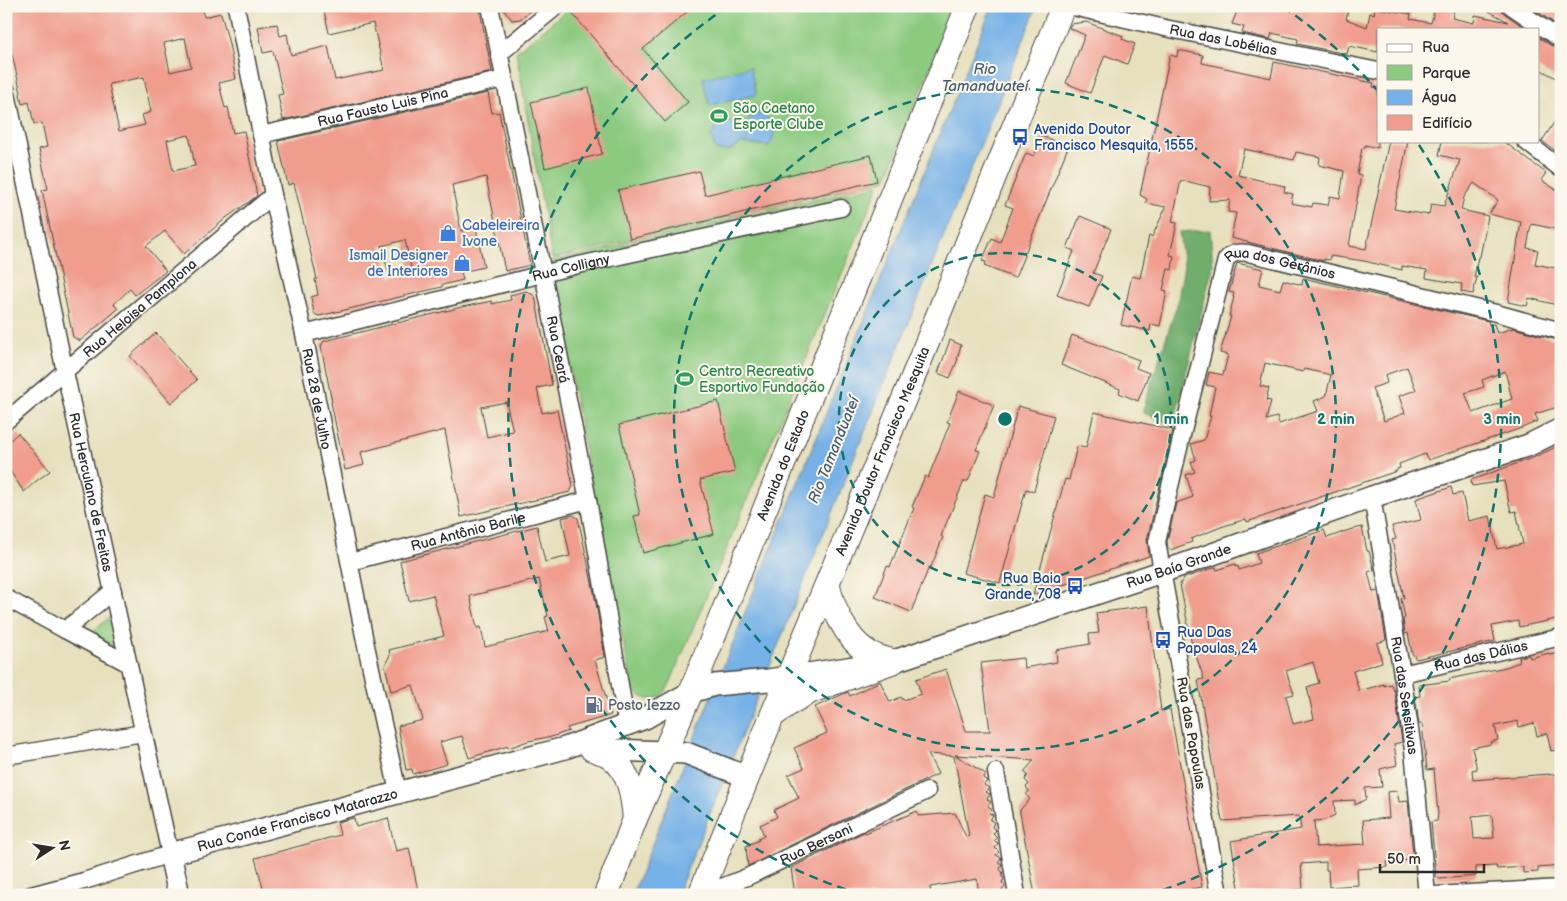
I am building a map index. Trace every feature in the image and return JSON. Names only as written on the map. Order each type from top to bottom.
[{"type":"highway","name":"Avenida do Estado","points":[[606,895],[635,820],[675,753],[691,692],[968,6]]},
{"type":"highway","name":"Avenida Doutor Francisco Mesquita","points":[[701,895],[738,774],[772,716],[778,679],[828,585],[1063,6]]},
{"type":"highway","points":[[828,585],[833,605],[847,632],[864,650],[875,656],[892,661]]},
{"type":"highway","points":[[772,716],[791,702],[811,691],[892,661]]},
{"type":"highway","points":[[592,749],[610,756],[619,764],[631,795],[635,820]]},
{"type":"main road","name":"Rua Baía Grande","points":[[778,679],[892,661],[1162,572],[1372,497],[1528,445],[1561,429]]},
{"type":"main road","name":"Rua Conde Francisco Matarazzo","points":[[170,854],[565,748],[620,728],[656,712],[691,692],[715,685],[778,679]]},
{"type":"main road","name":"Rua Conde Francisco Matarazzo","points":[[565,748],[675,753],[738,774]]},
{"type":"main road","name":"Rua Herculano de Freitas","points":[[170,854],[179,895]]},
{"type":"street","name":"Rua 28 de Julho","points":[[236,6],[365,641],[398,792]]},
{"type":"street","name":"Rua Ceará","points":[[490,6],[588,500],[625,718],[620,728]]},
{"type":"street","points":[[499,54],[557,6]]},
{"type":"street","name":"Rua das Lobélias","points":[[1069,6],[1165,28],[1377,71]]},
{"type":"street","points":[[1511,6],[1561,40]]},
{"type":"street","name":"Rua Fausto Luis Pina","points":[[261,135],[504,79]]},
{"type":"street","name":"Rua Herculano de Freitas","points":[[6,90],[13,149],[65,372],[170,854]]},
{"type":"street","points":[[1526,142],[1561,169]]},
{"type":"street","name":"Rua Heloisa Pamplona","points":[[6,421],[275,202]]},
{"type":"street","name":"Rua Colligny","points":[[304,334],[543,274],[841,208]]},
{"type":"street","name":"Rua dos Gerânios","points":[[1162,572],[1158,542],[1223,271],[1226,260],[1233,253],[1240,252],[1258,256],[1496,313],[1561,331]]},
{"type":"street","name":"Rua das Sensitivas","points":[[1372,497],[1413,750],[1427,895]]},
{"type":"street","name":"Rua Antônio Barile","points":[[350,562],[588,500]]},
{"type":"street","name":"Rua das Papoulas","points":[[1162,572],[1219,895]]},
{"type":"street","points":[[65,630],[113,591]]},
{"type":"street","points":[[6,598],[129,664]]},
{"type":"street","name":"Rua das Dálias","points":[[1402,674],[1561,637]]},
{"type":"street","points":[[621,692],[635,706],[642,710],[656,712]]},
{"type":"street","points":[[6,756],[143,733]]},
{"type":"street","points":[[996,772],[1017,895]]},
{"type":"street","name":"Rua Bersani","points":[[701,895],[747,877],[928,791]]},
{"type":"street","name":"Rua Conde Francisco Matarazzo","points":[[30,895],[84,881],[170,854]]},
{"type":"street","points":[[1435,895],[1561,888]]},
{"type":"green space","name":"São Caetano Esporte Clube","points":[[572,6],[954,6],[886,180],[552,259],[516,52]]},
{"type":"green space","name":"Centro Recreativo Esportivo Fundação","points":[[879,185],[671,681],[662,695],[654,699],[642,697],[633,689],[593,496],[550,262]]},
{"type":"green space","points":[[1210,230],[1213,266],[1173,426],[1142,412],[1177,305],[1184,266],[1179,232]]},
{"type":"green space","points":[[112,615],[121,652],[89,635]]},
{"type":"water","name":"Rio Tamanduateí","points":[[992,6],[1037,6],[677,895],[632,895],[705,711]]},
{"type":"water","points":[[750,67],[756,95],[709,105],[703,78]]},
{"type":"water","points":[[758,113],[769,119],[775,130],[769,146],[742,143],[729,151],[716,150],[711,137],[717,126],[728,114],[730,122],[743,126]]},
{"type":"building","points":[[6,6],[201,6],[204,17],[221,13],[229,44],[236,79],[219,83],[225,108],[228,107],[233,133],[244,131],[257,196],[226,218],[184,254],[165,231],[146,246],[166,271],[135,295],[130,289],[114,304],[118,309],[80,341],[73,337],[42,190],[48,189],[39,149],[47,147],[42,123],[34,124],[29,102],[22,104],[6,29]],"holes":[[[185,38],[191,67],[170,72],[164,43]],[[144,77],[151,112],[142,115],[145,125],[119,131],[109,84]],[[189,135],[195,166],[173,171],[167,140]]]},
{"type":"building","points":[[323,6],[479,6],[492,72],[283,120],[278,95],[283,94],[273,51],[263,53],[258,27],[277,24],[280,36],[287,34],[291,55],[328,46],[335,80],[384,70],[373,23],[329,33]]},
{"type":"building","points":[[501,6],[536,6],[520,19],[512,20]]},
{"type":"building","points":[[578,6],[694,6],[643,49],[688,102],[665,122],[571,12]]},
{"type":"building","points":[[1239,6],[1349,6],[1346,19],[1367,27],[1370,13],[1374,14],[1375,8],[1411,14],[1410,19],[1431,23],[1435,6],[1454,10],[1452,18],[1474,23],[1475,15],[1508,22],[1480,6],[1501,6],[1505,14],[1526,28],[1377,28],[1377,52],[1349,46],[1347,54],[1297,44],[1298,39],[1272,33],[1270,39],[1242,33],[1244,27],[1232,24]]},
{"type":"building","points":[[1529,6],[1561,6],[1561,28]]},
{"type":"building","points":[[1086,22],[1123,36],[1122,39],[1135,44],[1127,64],[1105,55],[1090,93],[1066,83],[1085,35],[1069,28],[1071,24]]},
{"type":"building","points":[[1540,38],[1561,50],[1561,81],[1540,69]]},
{"type":"building","points":[[1178,50],[1203,55],[1202,63],[1271,78],[1274,62],[1374,83],[1373,87],[1377,88],[1378,148],[1365,145],[1365,148],[1362,148],[1357,174],[1361,175],[1349,246],[1366,249],[1389,142],[1408,142],[1394,209],[1429,215],[1431,204],[1444,206],[1460,160],[1439,155],[1442,142],[1504,142],[1546,173],[1541,180],[1561,193],[1561,230],[1531,224],[1527,248],[1538,250],[1535,264],[1561,269],[1561,306],[1529,298],[1527,306],[1508,302],[1521,222],[1489,214],[1498,200],[1474,183],[1464,197],[1461,210],[1488,216],[1474,277],[1477,277],[1473,294],[1461,292],[1462,284],[1426,278],[1427,270],[1402,266],[1402,270],[1364,261],[1330,256],[1329,260],[1324,259],[1324,261],[1231,238],[1236,213],[1228,212],[1230,200],[1209,201],[1210,187],[1181,180],[1172,222],[1177,223],[1170,255],[1174,256],[1172,270],[1168,269],[1163,290],[1167,291],[1160,326],[1151,324],[1150,331],[1121,325],[1132,276],[1140,278],[1149,236],[1152,237],[1166,207],[1146,203],[1147,199],[1140,195],[1170,55],[1177,57]],"holes":[[[1244,149],[1294,160],[1296,152],[1320,157],[1319,165],[1344,171],[1340,198],[1330,196],[1328,205],[1313,203],[1312,207],[1291,203],[1293,194],[1284,192],[1284,186],[1238,175]]]},
{"type":"building","points":[[589,88],[602,154],[545,168],[531,102]]},
{"type":"building","points":[[488,93],[492,113],[499,112],[530,265],[505,271],[486,177],[452,185],[461,231],[476,228],[484,267],[461,272],[463,280],[442,285],[442,287],[319,316],[314,314],[311,297],[318,295],[315,279],[317,279],[294,183],[288,185],[278,141]],"holes":[[[405,240],[412,273],[390,277],[381,246]]]},
{"type":"building","points":[[1561,112],[1561,155],[1542,141]]},
{"type":"building","points":[[1042,136],[1068,147],[1015,278],[984,266],[986,262],[982,261],[992,238],[1000,242],[1013,208],[1005,205],[1026,153],[1034,156]]},
{"type":"building","points":[[871,155],[877,181],[630,239],[618,190],[699,171],[705,195]]},
{"type":"building","points":[[1080,216],[1111,229],[1093,273],[1102,276],[1089,307],[1057,295],[1074,251],[1067,248]]},
{"type":"building","points":[[1237,263],[1263,269],[1259,285],[1280,290],[1283,280],[1302,285],[1303,278],[1488,321],[1489,325],[1494,324],[1497,333],[1513,328],[1561,341],[1561,406],[1535,414],[1538,421],[1522,428],[1428,460],[1425,454],[1399,464],[1400,468],[1397,471],[1247,522],[1246,519],[1221,527],[1191,539],[1192,542],[1170,550],[1167,542],[1176,503],[1193,497],[1186,475],[1195,472],[1191,462],[1196,460],[1191,444],[1204,440],[1211,416],[1209,416],[1215,387],[1206,385],[1209,372],[1223,375],[1228,355],[1220,353],[1231,316],[1229,316],[1234,297],[1234,293],[1229,292]],"holes":[[[1265,363],[1303,372],[1304,369],[1331,375],[1326,396],[1314,401],[1318,411],[1279,424],[1277,417],[1266,420],[1271,401],[1266,400],[1269,388],[1260,386]],[[1407,367],[1416,390],[1399,396],[1405,413],[1384,421],[1372,388],[1387,383],[1385,375]],[[1505,371],[1512,399],[1473,413],[1465,393],[1484,387],[1482,380]]]},
{"type":"building","points":[[526,291],[535,296],[552,385],[537,388],[542,413],[557,410],[573,486],[570,492],[461,517],[445,430],[361,452],[364,465],[345,470],[321,346],[324,341],[462,307],[492,301],[492,304],[511,300],[510,295]],"holes":[[[506,402],[513,431],[487,437],[481,407]]]},
{"type":"building","points":[[156,333],[197,380],[171,403],[130,356]]},
{"type":"building","points":[[1072,335],[1139,360],[1136,368],[1149,373],[1138,401],[1119,393],[1120,389],[1061,365]]},
{"type":"building","points":[[950,340],[961,345],[958,359],[950,378],[938,373]]},
{"type":"building","points":[[959,391],[994,405],[976,450],[980,451],[968,481],[964,481],[941,536],[943,537],[931,567],[929,567],[911,612],[875,597],[887,566],[890,567],[925,476],[928,478],[950,423],[947,422]]},
{"type":"building","points":[[718,401],[735,472],[700,480],[714,534],[643,553],[634,516],[640,515],[619,425]]},
{"type":"building","points":[[1018,406],[1054,416],[1034,491],[1026,489],[1000,583],[963,573],[985,494],[994,497]]},
{"type":"building","points":[[1094,412],[1173,430],[1147,540],[1149,556],[1033,595],[1065,479],[1069,480],[1077,446],[1086,448]]},
{"type":"building","points":[[18,433],[50,471],[24,492],[6,465],[6,444]]},
{"type":"building","points":[[1558,446],[1561,455],[1561,535],[1558,536],[1561,549],[1556,550],[1561,569],[1561,618],[1519,627],[1518,621],[1492,626],[1495,641],[1416,659],[1412,653],[1408,633],[1405,634],[1403,619],[1405,618],[1401,599],[1404,598],[1392,540],[1396,539],[1392,526],[1421,520],[1416,499],[1451,487],[1453,495],[1462,493],[1468,521],[1490,516],[1497,549],[1523,544],[1516,511],[1511,512],[1504,481],[1472,486],[1471,480],[1535,457]]},
{"type":"building","points":[[573,515],[578,518],[594,592],[605,657],[595,660],[611,715],[567,728],[569,731],[548,738],[528,741],[508,748],[508,746],[469,758],[462,736],[440,742],[447,764],[413,774],[412,769],[406,770],[398,726],[423,720],[413,685],[391,691],[385,665],[390,655],[389,650],[444,636],[433,595],[409,601],[400,561],[537,526],[545,562],[570,556],[562,518]],"holes":[[[539,579],[548,616],[545,617],[549,631],[485,647],[481,627],[477,628],[470,596]]]},
{"type":"building","points":[[1362,527],[1367,551],[1369,551],[1374,570],[1368,572],[1373,592],[1378,591],[1386,640],[1377,643],[1382,662],[1353,671],[1359,691],[1391,684],[1395,693],[1402,742],[1394,744],[1397,765],[1380,769],[1382,787],[1365,788],[1366,799],[1355,805],[1355,800],[1334,801],[1335,815],[1325,820],[1314,821],[1316,847],[1365,844],[1363,820],[1389,818],[1387,792],[1397,791],[1399,802],[1408,801],[1413,855],[1409,855],[1410,860],[1387,862],[1388,867],[1357,869],[1358,885],[1329,887],[1326,862],[1301,864],[1303,889],[1240,893],[1231,841],[1301,829],[1299,816],[1222,821],[1198,680],[1204,679],[1191,641],[1180,584],[1184,578],[1216,567],[1217,570],[1235,564],[1239,570],[1259,563],[1256,553],[1324,530],[1327,538]],"holes":[[[1313,662],[1319,683],[1307,687],[1314,719],[1293,724],[1286,696],[1294,694],[1286,671]]]},
{"type":"building","points":[[1148,606],[1161,711],[1170,709],[1202,887],[1191,889],[1192,895],[1167,895],[1167,892],[1148,895],[1122,895],[1122,893],[1111,895],[1035,895],[1020,813],[1020,810],[1030,799],[1026,795],[1029,791],[1026,787],[1029,784],[1025,780],[1028,775],[1024,772],[1034,760],[955,755],[986,774],[983,778],[987,781],[984,785],[989,788],[985,792],[990,794],[987,799],[991,802],[988,806],[992,810],[989,813],[993,815],[990,820],[994,822],[992,827],[996,830],[993,834],[997,838],[994,841],[998,843],[995,848],[999,852],[996,855],[1001,858],[998,862],[1002,864],[1000,869],[1003,873],[1001,876],[1004,878],[1002,883],[1005,885],[998,895],[979,895],[977,879],[930,887],[931,895],[795,895],[791,868],[864,832],[917,811],[918,816],[955,813],[966,837],[969,836],[954,756],[928,754],[938,774],[748,866],[746,846],[764,836],[760,825],[777,817],[774,810],[799,798],[788,775],[804,768],[794,748],[827,733],[815,707],[848,692],[850,696],[880,681],[890,702],[901,697],[903,700],[921,694],[916,679],[946,669],[966,731],[990,731],[981,663],[1023,658],[1024,668],[1057,662],[1056,650],[1090,644],[1089,634],[1099,633],[1096,613]]},
{"type":"building","points":[[1549,653],[1549,655],[1561,653],[1561,749],[1551,751],[1547,733],[1537,736],[1534,723],[1519,727],[1518,721],[1495,726],[1498,740],[1490,742],[1491,744],[1472,748],[1477,769],[1472,770],[1473,780],[1561,774],[1561,866],[1538,868],[1538,872],[1523,873],[1523,867],[1497,869],[1496,866],[1476,867],[1476,876],[1439,879],[1436,876],[1431,822],[1437,821],[1438,814],[1434,769],[1427,770],[1422,724],[1419,724],[1415,697],[1420,696],[1419,685],[1450,681],[1449,679],[1506,667],[1520,662],[1519,657],[1529,655],[1530,658]],"holes":[[[1492,815],[1494,838],[1474,839],[1472,817]]]},
{"type":"building","points":[[354,818],[356,827],[388,818],[396,851],[409,848],[419,895],[265,895],[255,858],[340,835],[337,822]]},
{"type":"place","name":"São Caetano Esporte Clube","points":[[719,116]]},
{"type":"place","name":"Avenida Doutor Francisco Mesquita, 1555","points":[[1020,137]]},
{"type":"place","name":"Cabeleireira Ivone","points":[[448,233]]},
{"type":"place","name":"Ismail Designer de Interiores","points":[[462,263]]},
{"type":"place","name":"Centro Recreativo Esportivo Fundação","points":[[685,379]]},
{"type":"place","name":"Rua Baia Grande, 708","points":[[1075,586]]},
{"type":"place","name":"Rua Das Papoulas, 24","points":[[1163,640]]},
{"type":"place","name":"Posto Iezzo","points":[[594,705]]}]
